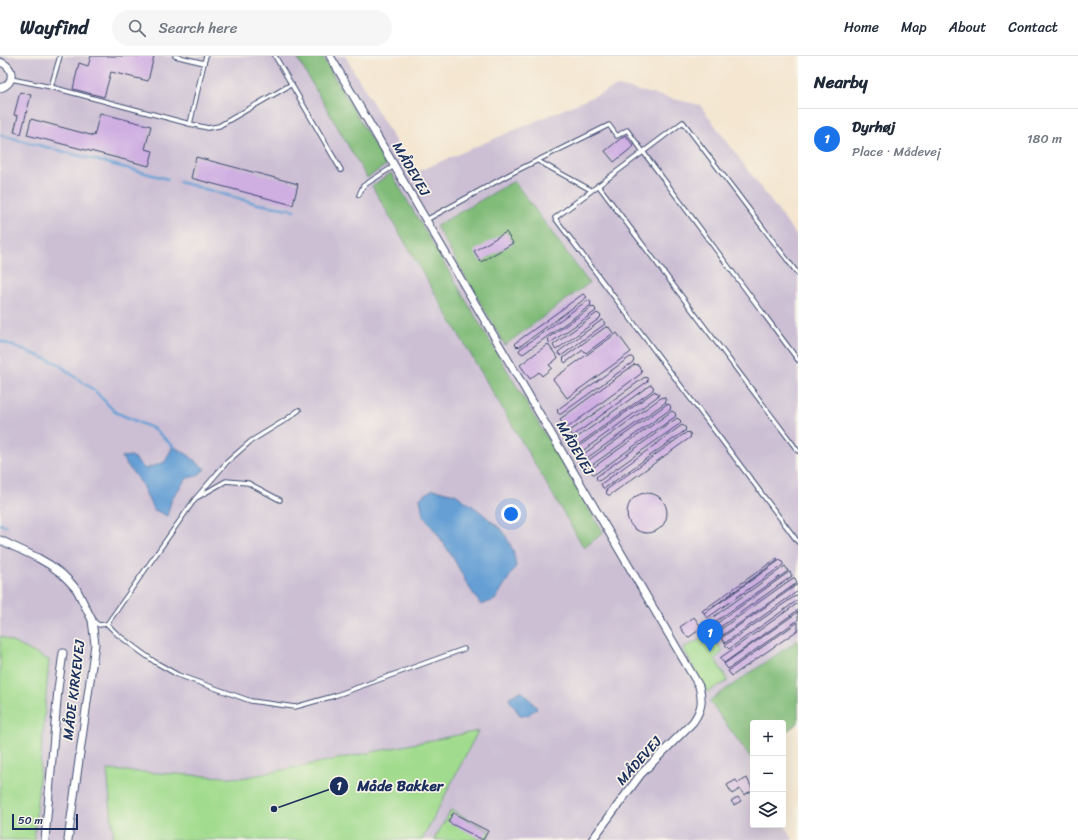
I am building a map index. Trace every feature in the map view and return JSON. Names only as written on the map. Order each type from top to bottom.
[{"type":"street","name":"MÅDEVEJ","points":[[330,56],[699,686],[702,696],[702,705],[699,714],[693,722],[641,774],[592,840]]},
{"type":"street","points":[[0,88],[6,86],[11,79],[10,68],[2,60]]},
{"type":"street","name":"MÅDE KIRKEVEJ","points":[[0,540],[38,558],[62,574],[77,590],[92,620],[95,644],[68,840]]},
{"type":"street","name":"MÅDE KIRKEVEJ","points":[[45,840],[58,689],[63,653]]},
{"type":"lane","points":[[51,87],[60,56]]},
{"type":"lane","points":[[174,56],[204,63]]},
{"type":"lane","points":[[190,124],[206,56]]},
{"type":"lane","points":[[275,56],[341,170]]},
{"type":"lane","points":[[11,79],[51,87],[208,128],[219,126],[292,84]]},
{"type":"lane","points":[[798,274],[683,122],[554,218],[798,542]]},
{"type":"lane","points":[[426,220],[512,173],[609,125],[617,136],[626,130],[798,360]]},
{"type":"lane","points":[[538,161],[591,190]]},
{"type":"lane","points":[[359,195],[363,186],[394,166]]},
{"type":"lane","points":[[598,185],[798,451]]},
{"type":"lane","points":[[107,624],[195,499],[227,462],[251,441],[299,410]]},
{"type":"lane","points":[[195,499],[226,481],[248,482],[280,500]]},
{"type":"lane","points":[[92,620],[99,624],[107,624],[117,634],[146,656],[178,675],[251,701],[295,706],[334,696],[464,649]]},
{"type":"shaded area","points":[[0,56],[345,56],[414,173],[618,86],[700,105],[798,238],[798,723],[786,732],[786,720],[750,720],[750,828],[786,828],[786,827],[793,840],[0,840]]},
{"type":"green space","points":[[296,56],[322,56],[386,165],[367,178]]},
{"type":"green space","points":[[391,173],[603,533],[584,548],[372,186]]},
{"type":"green space","points":[[514,181],[589,283],[505,345],[436,226]]},
{"type":"green space","points":[[0,636],[49,660],[34,840],[0,840]]},
{"type":"green space","points":[[707,636],[710,641],[714,639],[723,651],[715,659],[728,681],[707,692],[683,648]]},
{"type":"green space","points":[[798,640],[798,723],[786,732],[786,720],[750,720],[750,757],[709,701]]},
{"type":"green space","points":[[478,731],[422,840],[114,840],[107,770],[242,778]]},
{"type":"green space","points":[[451,810],[491,832],[486,840],[434,840]]},
{"type":"water","points":[[173,446],[188,455],[205,469],[197,476],[187,478],[172,498],[167,516],[153,509],[141,483],[121,457],[132,456],[145,469],[165,462]]},
{"type":"water","points":[[433,489],[455,494],[478,510],[503,531],[513,550],[516,566],[495,600],[481,605],[439,536],[423,515],[420,498]]},
{"type":"water","points":[[521,691],[537,708],[528,715],[520,715],[510,701],[509,697]]},
{"type":"building","points":[[91,56],[154,56],[148,81],[111,72],[104,97],[73,89],[79,63],[88,66]]},
{"type":"building","points":[[20,92],[31,95],[21,134],[14,132],[18,116],[14,115]]},
{"type":"building","points":[[100,113],[151,126],[145,149],[153,151],[149,166],[27,135],[31,119],[94,136]]},
{"type":"building","points":[[625,135],[634,146],[614,162],[605,151]]},
{"type":"building","points":[[196,157],[298,184],[293,205],[191,178]]},
{"type":"building","points":[[506,232],[513,243],[481,262],[474,251]]},
{"type":"building","points":[[583,294],[587,297],[586,298],[519,347],[515,345],[515,343]]},
{"type":"building","points":[[588,300],[590,301],[591,305],[523,354],[519,351],[520,349]]},
{"type":"building","points":[[594,307],[596,311],[550,343],[548,341],[548,338]]},
{"type":"building","points":[[597,313],[601,316],[600,318],[556,350],[555,349],[553,345]]},
{"type":"building","points":[[602,320],[605,324],[561,356],[560,355],[558,352]]},
{"type":"building","points":[[607,326],[613,333],[612,334],[586,353],[583,350],[565,363],[563,358]]},
{"type":"building","points":[[617,333],[631,352],[567,398],[553,379]]},
{"type":"building","points":[[548,344],[558,358],[549,365],[552,368],[542,376],[539,372],[530,379],[520,365]]},
{"type":"building","points":[[630,357],[634,360],[633,362],[561,414],[557,412],[557,410]]},
{"type":"building","points":[[637,364],[642,373],[567,428],[565,427],[560,419]]},
{"type":"building","points":[[645,377],[649,380],[573,436],[572,435],[570,431]]},
{"type":"building","points":[[650,385],[654,388],[653,390],[579,444],[577,443],[575,439]]},
{"type":"building","points":[[655,391],[659,395],[658,396],[580,452],[578,447]]},
{"type":"building","points":[[664,397],[666,402],[583,460],[581,456]]},
{"type":"building","points":[[669,404],[671,409],[589,467],[586,465],[586,462]]},
{"type":"building","points":[[672,411],[676,414],[676,416],[595,474],[591,472],[591,469]]},
{"type":"building","points":[[677,418],[681,421],[681,423],[599,481],[596,479],[596,477]]},
{"type":"building","points":[[682,425],[686,428],[686,430],[603,488],[601,484]]},
{"type":"building","points":[[689,432],[691,437],[610,495],[606,493],[606,490]]},
{"type":"building","points":[[651,493],[658,496],[664,502],[667,513],[666,521],[658,530],[651,533],[643,533],[636,530],[628,521],[627,509],[630,502],[639,494]]},
{"type":"building","points":[[777,558],[778,560],[704,613],[702,611]]},
{"type":"building","points":[[780,560],[783,565],[707,618],[704,614]]},
{"type":"building","points":[[785,566],[788,571],[712,624],[709,620]]},
{"type":"building","points":[[789,572],[792,576],[716,630],[713,626]]},
{"type":"building","points":[[795,578],[797,583],[720,637],[717,632]]},
{"type":"building","points":[[798,584],[798,591],[725,643],[721,638]]},
{"type":"building","points":[[798,594],[798,600],[729,649],[725,645]]},
{"type":"building","points":[[798,603],[798,610],[724,663],[720,658]]},
{"type":"building","points":[[798,612],[798,620],[728,669],[724,664]]},
{"type":"building","points":[[694,617],[702,628],[688,638],[680,627]]},
{"type":"building","points":[[798,622],[798,630],[732,676],[728,671]]},
{"type":"building","points":[[710,633],[714,638],[710,641],[706,636]]},
{"type":"building","points":[[747,778],[750,784],[750,792],[744,795],[740,789],[732,794],[727,785],[736,780],[738,783]]},
{"type":"building","points":[[738,797],[741,801],[734,805],[731,801]]},
{"type":"building","points":[[453,813],[488,831],[483,840],[448,822]]},
{"type":"waterway","points":[[0,135],[168,179]]},
{"type":"waterway","points":[[180,182],[258,204],[295,210]]},
{"type":"waterway","points":[[0,341],[57,363],[94,390],[115,412],[154,429],[173,446]]},
{"type":"waterway","points":[[0,524],[6,526]]},
{"type":"place","name":"Dyrhøj","points":[[710,652]]},
{"type":"place","name":"Måde Bakker","points":[[274,809]]}]
